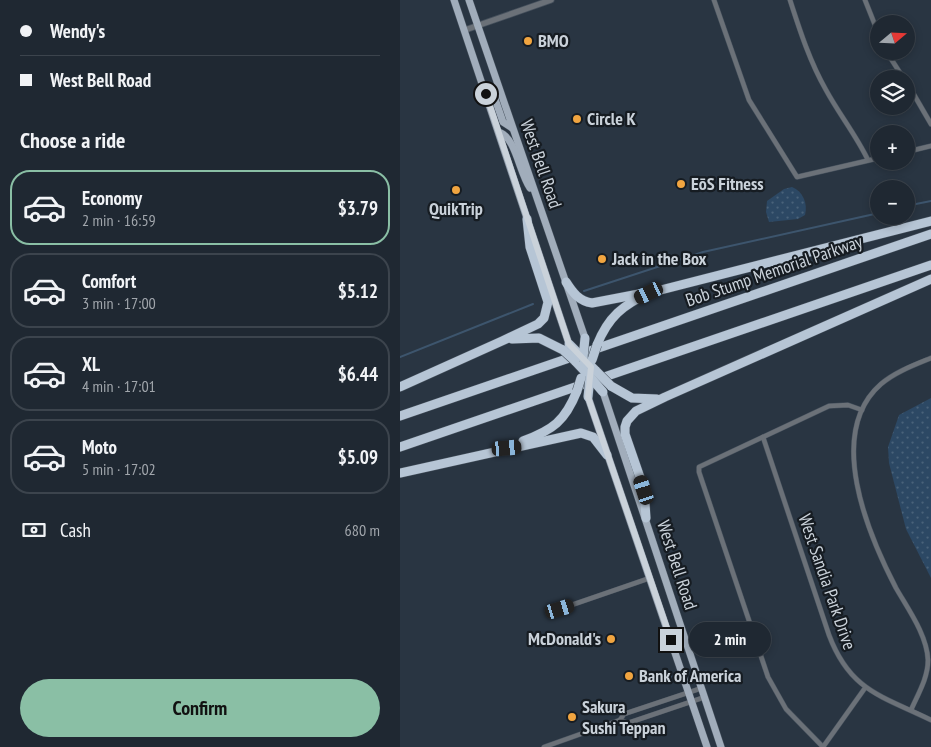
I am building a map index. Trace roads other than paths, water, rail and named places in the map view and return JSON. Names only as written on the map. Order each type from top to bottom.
[{"type":"highway","points":[[400,387],[538,324],[544,318],[548,309],[530,247],[527,219]]},
{"type":"highway","points":[[566,282],[576,296],[592,303],[634,294],[649,293],[931,221]]},
{"type":"highway","name":"Bob Stump Memorial Parkway","points":[[400,416],[931,234]]},
{"type":"highway","points":[[400,447],[931,265]]},
{"type":"highway","points":[[646,518],[644,490],[625,434],[627,421],[636,412],[665,397],[931,279]]},
{"type":"highway","points":[[507,448],[546,432],[563,418],[572,403],[602,332],[617,311],[649,293]]},
{"type":"highway","points":[[502,341],[531,337],[559,348],[614,388],[639,399],[665,397]]},
{"type":"highway","points":[[585,338],[588,397]]},
{"type":"highway","points":[[569,344],[603,392]]},
{"type":"highway","points":[[400,473],[581,433],[588,434],[597,440],[607,454]]},
{"type":"main road","name":"West Bell Road","points":[[454,0],[569,344]]},
{"type":"main road","name":"West Bell Road","points":[[469,0],[585,338]]},
{"type":"main road","points":[[482,81],[494,96],[503,122],[512,128]]},
{"type":"main road","points":[[499,132],[510,139],[523,178],[535,194]]},
{"type":"main road","name":"West Bell Road","points":[[603,392],[721,747]]},
{"type":"main road","name":"West Bell Road","points":[[588,397],[707,747]]},
{"type":"street","points":[[464,30],[551,0]]},
{"type":"street","points":[[714,0],[749,100],[797,177],[868,160],[856,136],[827,92],[813,65],[790,0]]},
{"type":"street","points":[[865,0],[871,15]]},
{"type":"street","points":[[915,97],[931,124]]},
{"type":"street","points":[[915,150],[931,146]]},
{"type":"street","points":[[911,710],[926,675],[927,650],[878,551],[869,527],[853,456],[854,435],[862,410],[879,385],[887,379],[931,358]]},
{"type":"street","points":[[862,410],[848,405],[829,406],[699,467],[699,472],[768,677],[786,709],[823,747],[865,688]]},
{"type":"street","name":"West Sandia Park Drive","points":[[763,437],[834,650],[850,676],[865,688],[931,720]]},
{"type":"street","points":[[560,609],[650,578]]},
{"type":"street","points":[[544,747],[620,720],[624,714],[702,688]]},
{"type":"street","points":[[620,720],[628,723],[705,697]]},
{"type":"waterway","points":[[915,204],[931,201]]},
{"type":"waterway","points":[[584,291],[703,252],[870,215]]},
{"type":"waterway","points":[[400,357],[533,304]]},
{"type":"waterway","points":[[664,679],[672,676]]},
{"type":"place","name":"BMO","points":[[528,41]]},
{"type":"place","name":"Circle K","points":[[577,119]]},
{"type":"place","name":"EōS Fitness","points":[[681,184]]},
{"type":"place","name":"QuikTrip","points":[[456,190]]},
{"type":"place","name":"Jack in the Box","points":[[602,259]]},
{"type":"place","name":"McDonald's","points":[[611,639]]},
{"type":"place","name":"Bank of America","points":[[629,676]]},
{"type":"place","name":"Sakura Sushi Teppan","points":[[572,717]]}]
